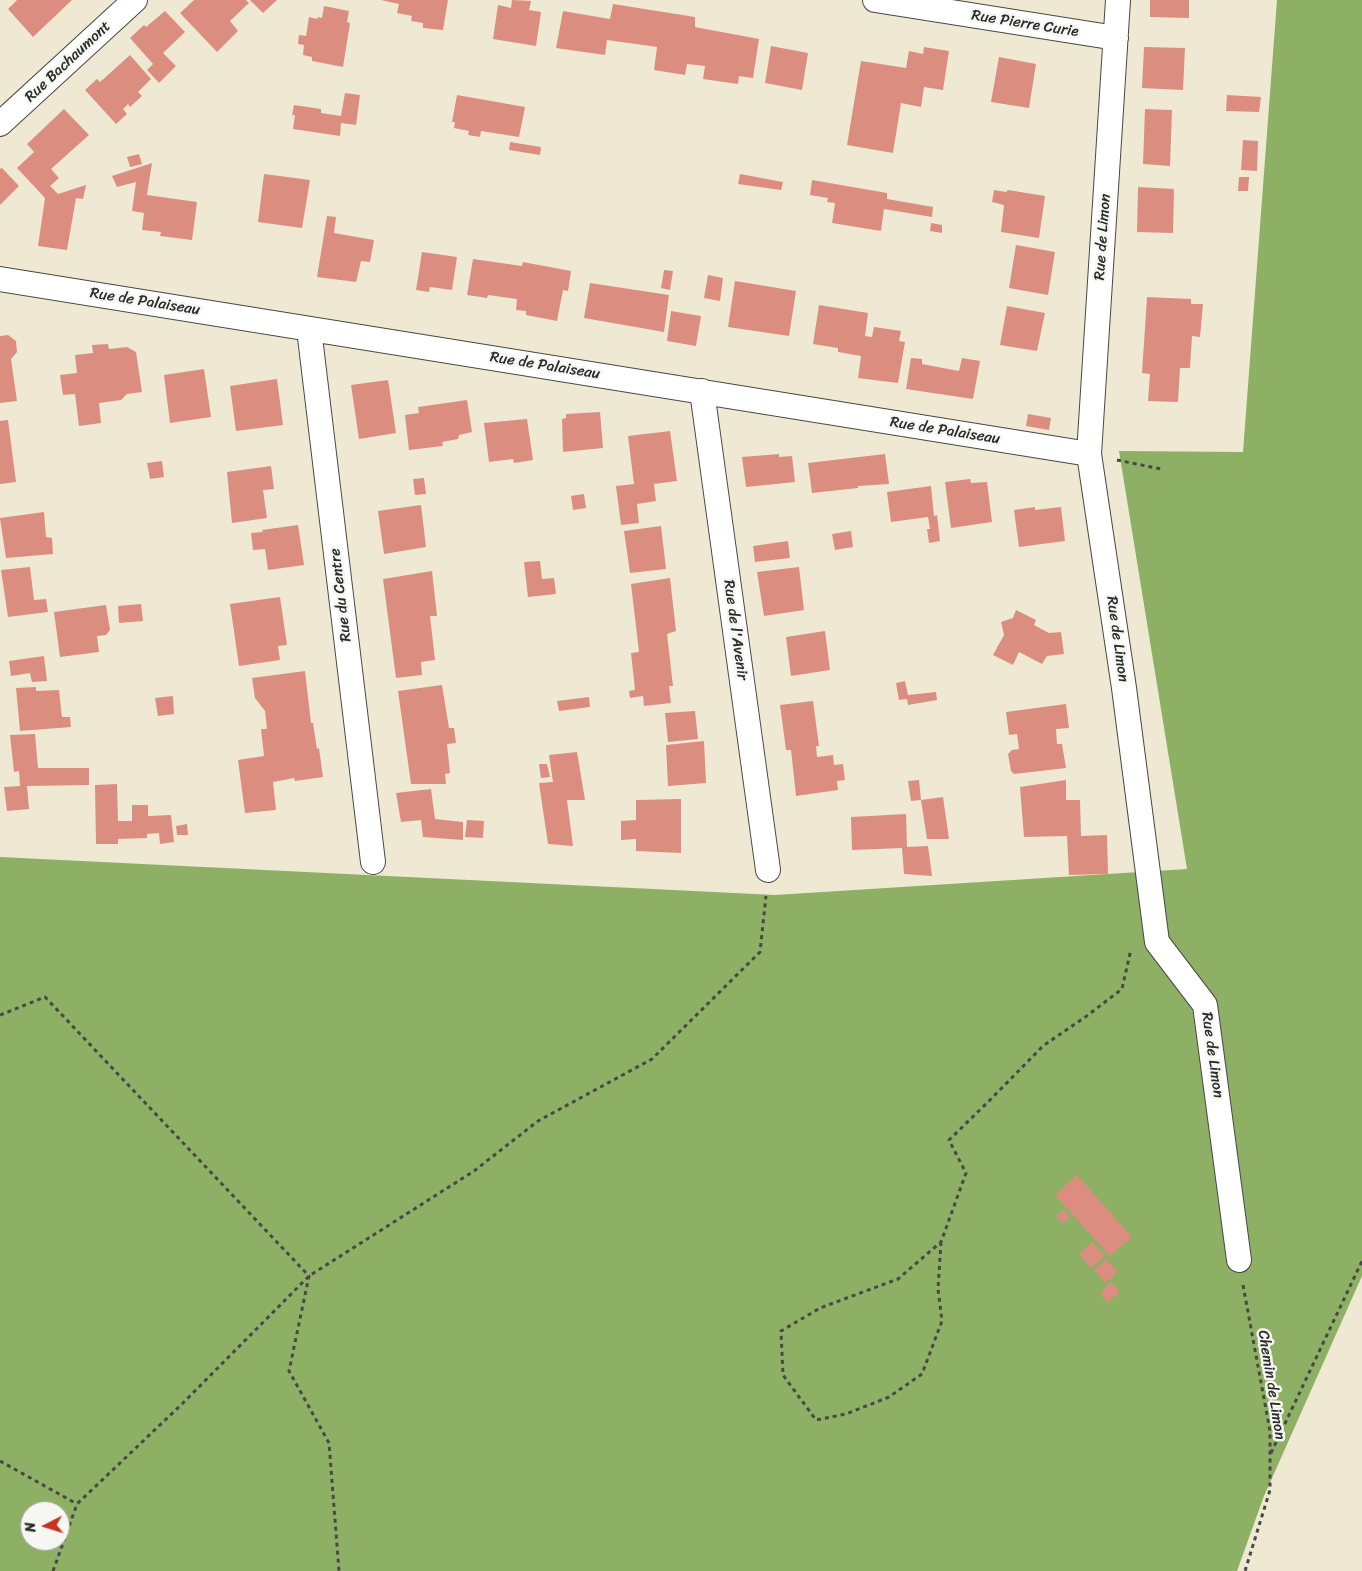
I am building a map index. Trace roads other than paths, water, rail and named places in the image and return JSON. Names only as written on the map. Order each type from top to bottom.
[{"type":"street","name":"Rue Bachaumont","points":[[0,124],[135,0]]},
{"type":"street","name":"Rue Pierre Curie","points":[[875,0],[1116,38]]},
{"type":"street","name":"Rue de Limon","points":[[1118,0],[1089,454],[1125,698],[1157,942],[1206,1005],[1239,1260]]},
{"type":"street","name":"Rue de Palaiseau","points":[[0,279],[1089,454]]},
{"type":"street","name":"Rue du Centre","points":[[309,329],[373,862]]},
{"type":"street","name":"Rue de l'Avenir","points":[[702,391],[768,870]]}]
